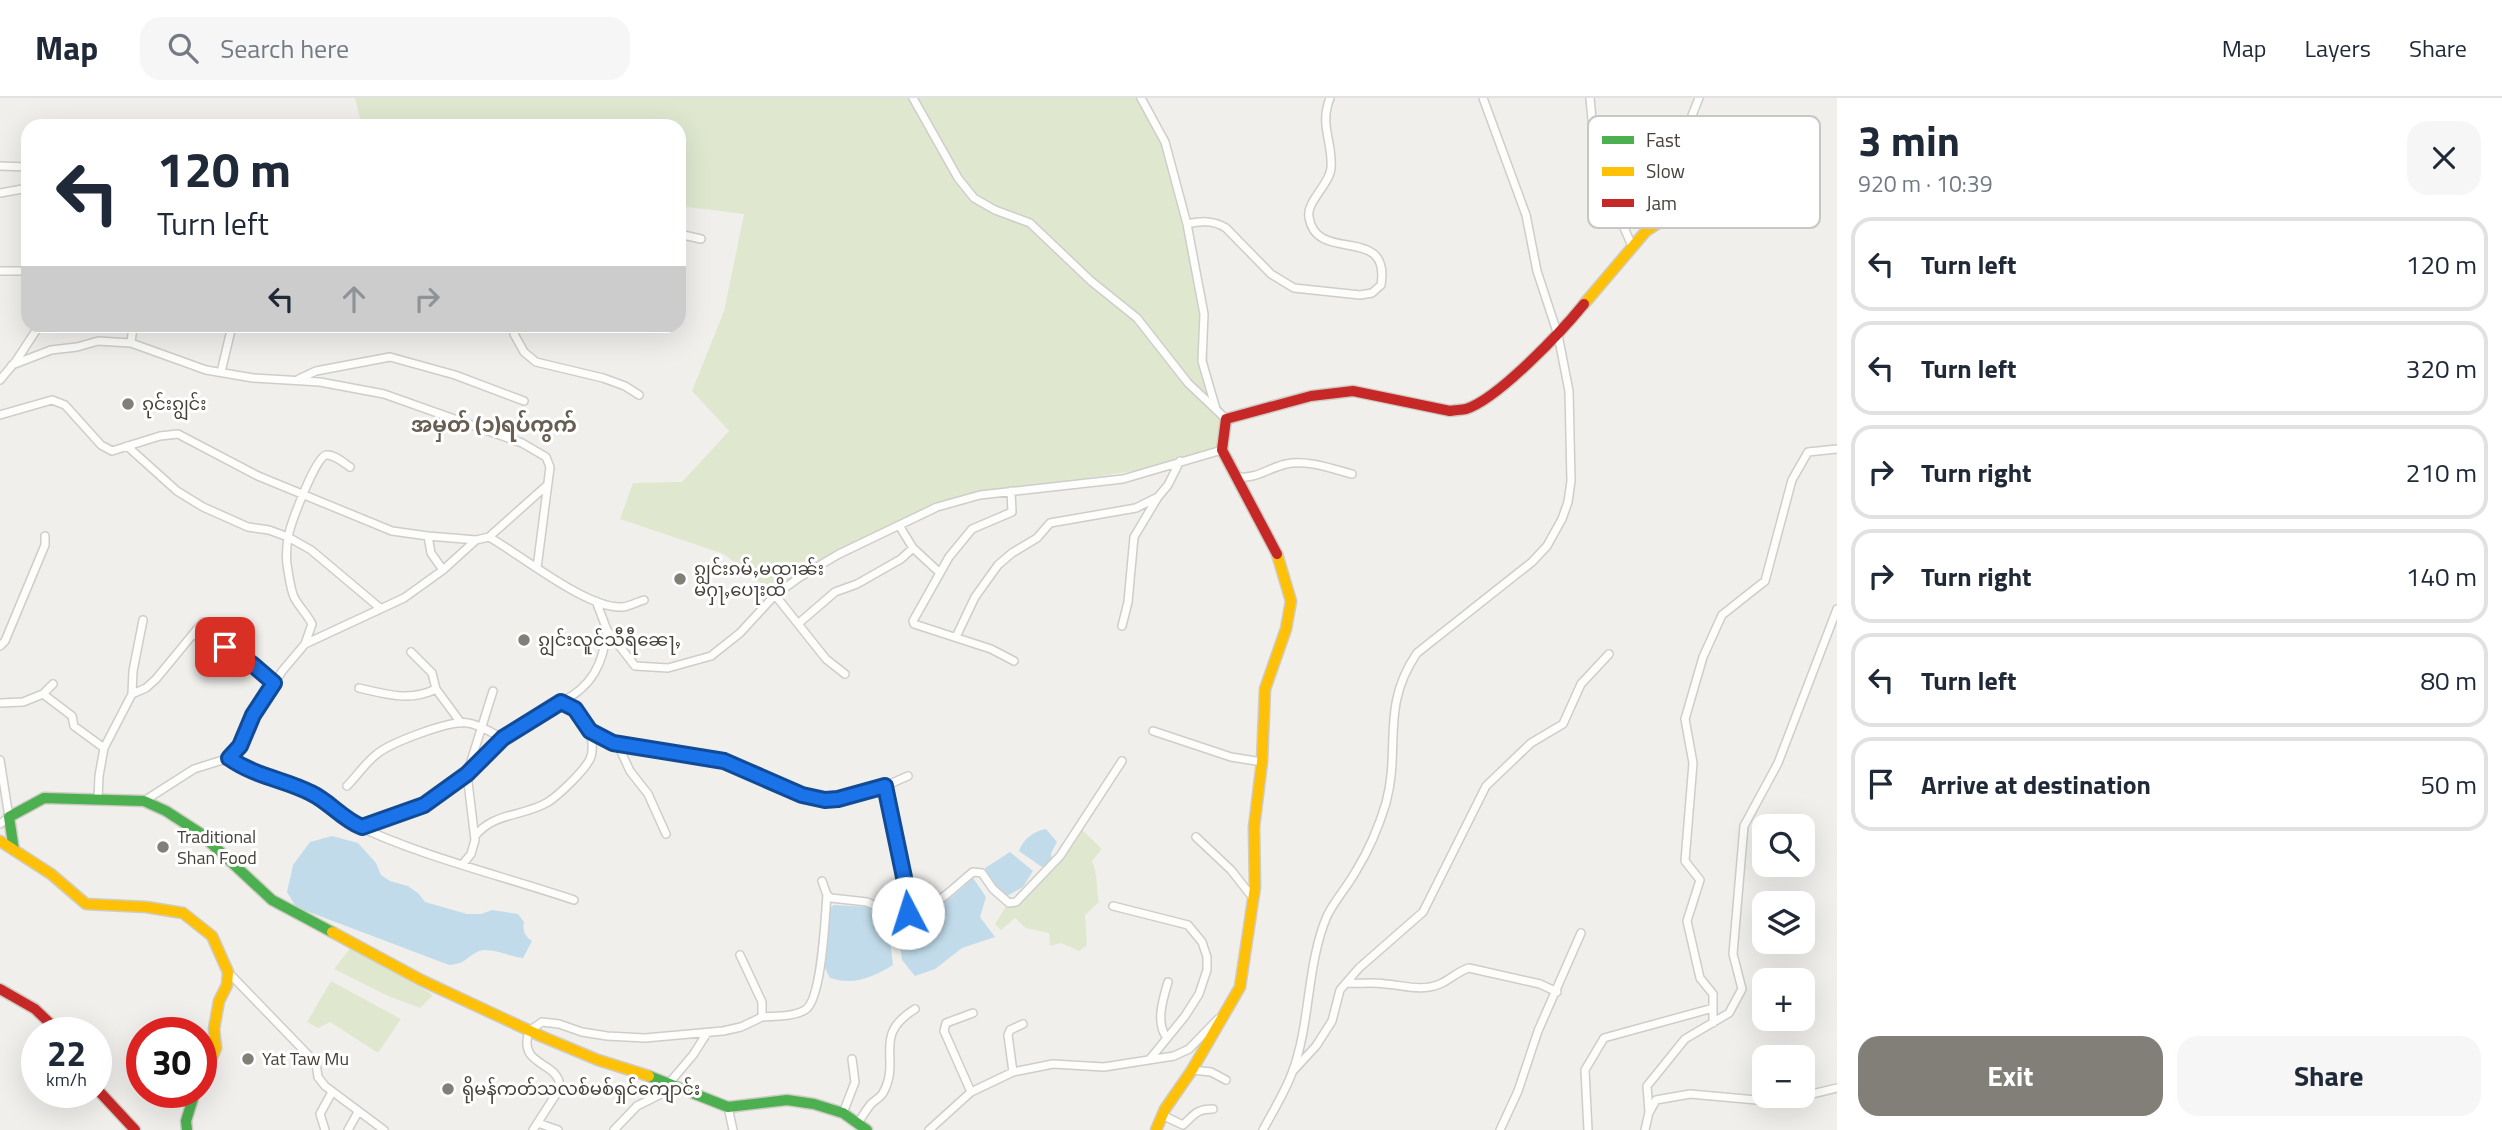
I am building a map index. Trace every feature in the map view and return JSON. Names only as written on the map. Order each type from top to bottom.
[{"type":"main road","points":[[1156,1130],[1161,1115],[1192,1070],[1240,987],[1253,898],[1254,828],[1262,762],[1265,689],[1286,629],[1291,601],[1280,559],[1222,450],[1226,419],[1311,396],[1353,391],[1450,411],[1466,409],[1483,401],[1558,335],[1632,246],[1651,228]]},
{"type":"main road","points":[[14,850],[5,820],[44,799],[144,802],[166,811],[200,833],[272,900],[421,980],[529,1031],[598,1060],[668,1082],[728,1107],[787,1100],[814,1104],[844,1113],[867,1130]]},
{"type":"main road","points":[[0,841],[51,874],[86,904],[146,907],[183,913],[212,936],[228,972],[227,985],[219,1001],[216,1017]]},
{"type":"main road","points":[[0,989],[35,1009],[43,1017]]},
{"type":"main road","points":[[112,1105],[135,1130]]},
{"type":"main road","points":[[187,1130],[191,1108]]},
{"type":"street","points":[[913,98],[958,178],[974,198],[995,210],[1030,223],[1091,281],[1138,318],[1188,383],[1226,419]]},
{"type":"street","points":[[1141,98],[1165,142],[1187,225],[1204,314],[1202,361],[1216,410]]},
{"type":"street","points":[[1187,225],[1200,221],[1217,223],[1226,228],[1271,274],[1294,288],[1360,295],[1372,293],[1381,285],[1381,265],[1376,256],[1362,246],[1329,242],[1313,228],[1308,216],[1309,209],[1329,177],[1331,167],[1324,124],[1330,98]]},
{"type":"street","points":[[1293,1072],[1318,947],[1327,917],[1374,836],[1387,800],[1392,719],[1404,672],[1417,653],[1532,562],[1547,546],[1562,519],[1571,481],[1569,391],[1558,335],[1537,271],[1526,215],[1483,98]]},
{"type":"street","points":[[1590,98],[1592,116]]},
{"type":"street","points":[[1692,116],[1699,98]]},
{"type":"street","points":[[0,166],[21,167]]},
{"type":"street","points":[[0,193],[21,189]]},
{"type":"street","points":[[1624,228],[1632,246]]},
{"type":"street","points":[[686,236],[701,239]]},
{"type":"street","points":[[0,271],[21,271]]},
{"type":"street","points":[[0,380],[34,333]]},
{"type":"street","points":[[131,343],[132,333]]},
{"type":"street","points":[[222,373],[231,333]]},
{"type":"street","points":[[514,333],[524,352],[536,362],[603,378],[625,386],[639,395]]},
{"type":"street","points":[[12,365],[51,350],[98,341],[131,343],[206,370],[253,378],[320,382],[384,394],[522,443],[545,457],[550,467],[537,568]]},
{"type":"street","points":[[295,380],[316,371],[390,357],[455,375],[524,401]]},
{"type":"street","points":[[0,415],[52,400],[65,405],[101,445],[112,451],[160,436],[178,434],[258,476],[392,531],[428,536],[476,540],[489,537],[546,487]]},
{"type":"street","points":[[127,446],[177,491],[203,507],[248,527],[269,530],[288,537],[311,550],[380,608]]},
{"type":"street","points":[[1713,1023],[1713,994],[1700,978],[1687,921],[1700,880],[1685,861],[1693,763],[1685,719],[1703,657],[1722,614],[1765,581],[1792,480],[1808,452],[1837,449]]},
{"type":"street","points":[[596,601],[607,631],[635,666],[668,668],[711,656],[740,633],[775,595],[839,554],[937,507],[980,495],[1123,479],[1222,450]]},
{"type":"street","points":[[144,802],[194,769],[229,758],[240,746],[253,715],[274,683],[305,644],[312,624],[293,593],[287,564],[288,537],[295,512],[323,456],[335,457],[350,467]]},
{"type":"street","points":[[1122,626],[1128,603],[1134,537],[1168,485],[1180,461]]},
{"type":"street","points":[[1238,477],[1255,477],[1298,462],[1352,474]]},
{"type":"street","points":[[1011,491],[1012,512],[972,529],[949,556],[913,621],[916,626],[991,649],[1014,661]]},
{"type":"street","points":[[956,637],[975,597],[998,565],[1037,538],[1049,523],[1136,508],[1158,497]]},
{"type":"street","points":[[900,527],[913,548],[940,573]]},
{"type":"street","points":[[0,646],[5,640],[45,545],[45,536]]},
{"type":"street","points":[[428,536],[431,553],[443,570]]},
{"type":"street","points":[[489,537],[537,568],[604,605],[624,607],[644,600]]},
{"type":"street","points":[[305,644],[404,598],[443,570],[476,540]]},
{"type":"street","points":[[799,623],[835,592],[857,584],[901,559],[913,548]]},
{"type":"street","points":[[775,595],[827,659],[845,674]]},
{"type":"street","points":[[1645,1130],[1649,1112],[1647,1086],[1685,1039],[1729,1013],[1742,989],[1733,954],[1744,826],[1778,763],[1837,609]]},
{"type":"street","points":[[97,800],[104,748],[132,694],[133,671],[143,620]]},
{"type":"street","points":[[132,694],[146,688],[203,622]]},
{"type":"street","points":[[362,827],[424,805],[467,774],[503,738],[585,688],[595,674],[605,649],[607,631]]},
{"type":"street","points":[[194,635],[225,647],[252,664],[274,683]]},
{"type":"street","points":[[411,652],[432,673],[436,689],[461,723]]},
{"type":"street","points":[[1263,1130],[1293,1072],[1316,1046],[1332,1021],[1340,990],[1359,968],[1423,912],[1486,786],[1531,743],[1563,723],[1581,684],[1609,654]]},
{"type":"street","points":[[0,703],[23,702],[43,694],[53,684]]},
{"type":"street","points":[[359,688],[405,697],[424,695],[436,689]]},
{"type":"street","points":[[461,865],[471,854],[475,836],[467,774],[493,691]]},
{"type":"street","points":[[43,694],[72,716],[74,726],[104,748]]},
{"type":"street","points":[[561,702],[575,709],[590,731],[617,743],[724,761],[802,795],[825,800],[885,786],[908,775]]},
{"type":"street","points":[[347,786],[377,754],[415,734],[467,722],[503,738]]},
{"type":"street","points":[[475,836],[484,824],[547,803],[558,794],[591,758],[590,731]]},
{"type":"street","points":[[1153,731],[1231,757],[1262,762]]},
{"type":"street","points":[[617,743],[630,771],[648,794],[666,834]]},
{"type":"street","points":[[229,758],[246,770],[310,792],[328,803],[347,821],[461,865],[574,900]]},
{"type":"street","points":[[0,760],[5,820]]},
{"type":"street","points":[[827,895],[831,898],[867,902],[897,916],[918,913],[973,872],[982,873],[993,889],[1009,903],[1016,902],[1059,856],[1122,761]]},
{"type":"street","points":[[885,786],[905,882],[908,913]]},
{"type":"street","points":[[1196,837],[1231,870],[1253,898]]},
{"type":"street","points":[[558,1130],[536,1126],[560,1088],[560,1081],[556,1074],[528,1053],[525,1042],[529,1031],[542,1022],[607,1036],[645,1038],[741,1027],[762,1017],[799,1013],[808,1009],[819,975],[827,895],[822,881]]},
{"type":"street","points":[[1113,906],[1188,925],[1202,942],[1207,957],[1203,983],[1185,1016],[1150,1059]]},
{"type":"street","points":[[1500,1130],[1518,1091],[1538,1031],[1581,933]]},
{"type":"street","points":[[740,955],[762,1002],[762,1017]]},
{"type":"street","points":[[1346,982],[1363,985],[1383,983],[1408,988],[1426,987],[1438,985],[1469,968],[1540,984],[1557,992]]},
{"type":"street","points":[[228,972],[316,1063],[318,1077],[332,1093],[384,1130]]},
{"type":"street","points":[[1167,1038],[1161,1025],[1168,982]]},
{"type":"street","points":[[1588,1130],[1585,1070],[1604,1038],[1713,1008]]},
{"type":"street","points":[[858,1123],[870,1105],[883,1094],[888,1077],[889,1043],[895,1024],[915,1009]]},
{"type":"street","points":[[929,1130],[971,1092],[1013,1072],[1053,1064],[1104,1066],[1182,1054],[1227,1010]]},
{"type":"street","points":[[971,1092],[944,1031],[946,1023],[974,1013]]},
{"type":"street","points":[[1013,1072],[1008,1035],[1010,1030],[1023,1024]]},
{"type":"street","points":[[614,1130],[637,1106],[659,1095],[693,1055],[706,1032]]},
{"type":"street","points":[[844,1113],[855,1082],[852,1059]]},
{"type":"street","points":[[1192,1070],[1211,1072],[1226,1080]]},
{"type":"street","points":[[1649,1112],[1656,1100],[1690,1094],[1779,1102],[1837,1088]]},
{"type":"street","points":[[326,1130],[320,1114],[332,1093]]},
{"type":"street","points":[[728,1107],[733,1130]]},
{"type":"street","points":[[1161,1115],[1183,1125],[1201,1109],[1213,1109]]},
{"type":"street","points":[[348,1130],[358,1112]]},
{"type":"green space","points":[[355,98],[1142,98],[1177,178],[1204,320],[1211,392],[1228,417],[1227,451],[1184,463],[975,496],[824,561],[780,586],[764,586],[724,554],[620,519],[633,483],[682,482],[729,431],[692,391],[724,311],[744,214],[686,207],[686,119],[360,119]]},
{"type":"green space","points":[[1078,826],[1102,849],[1092,861],[1099,902],[1085,915],[1087,945],[1079,951],[1061,943],[1050,946],[1049,933],[1026,928],[1015,918],[1001,930],[995,924],[1009,902],[1030,890],[1056,864],[1060,846]]},
{"type":"green space","points":[[351,947],[433,995],[420,1008],[388,996],[334,969]]},
{"type":"green space","points":[[331,981],[401,1019],[378,1053],[330,1022],[318,1028],[307,1022]]},
{"type":"water","points":[[1046,829],[1057,842],[1051,853],[1052,861],[1042,867],[1019,851],[1030,836]]},
{"type":"water","points":[[332,836],[358,843],[376,863],[381,875],[390,881],[408,886],[425,902],[467,914],[481,914],[492,910],[518,914],[524,922],[525,933],[532,941],[523,958],[484,950],[459,963],[449,965],[296,907],[287,892],[293,865],[310,842]]},
{"type":"water","points":[[1010,852],[1033,871],[1023,887],[1007,896],[992,883],[985,868]]},
{"type":"water","points":[[973,878],[986,897],[980,917],[995,937],[962,948],[935,969],[915,976],[902,960],[897,921],[909,919],[939,906]]},
{"type":"water","points":[[834,905],[869,907],[888,922],[893,965],[855,981],[830,978],[825,968],[827,910]]},
{"type":"traffic: fast","points":[[14,850],[9,817],[44,798],[144,801],[166,811],[200,833],[272,900],[332,932]]},
{"type":"traffic: fast","points":[[649,1076],[728,1107],[787,1100],[814,1104],[843,1113],[867,1130]]},
{"type":"traffic: fast","points":[[187,1130],[186,1121],[190,1108]]},
{"type":"traffic: slow","points":[[1584,304],[1651,228]]},
{"type":"traffic: slow","points":[[1156,1130],[1165,1109],[1192,1070],[1240,987],[1255,887],[1254,827],[1262,762],[1265,689],[1286,629],[1291,601],[1277,554]]},
{"type":"traffic: slow","points":[[0,841],[51,874],[86,904],[146,907],[183,913],[212,936],[228,972],[227,985],[219,1001],[216,1017]]},
{"type":"traffic: slow","points":[[332,932],[421,980],[543,1037],[598,1060],[649,1076]]},
{"type":"traffic: jam","points":[[1277,554],[1222,450],[1226,419],[1311,396],[1353,391],[1450,411],[1466,409],[1512,379],[1584,304]]},
{"type":"traffic: jam","points":[[0,989],[35,1009],[43,1017]]},
{"type":"traffic: jam","points":[[112,1105],[135,1130]]},
{"type":"place","name":"ၵုင်းၵျွင်း","points":[[128,404]]},
{"type":"place","name":"ၵျွင်းၵမ်ႇမထၢၼ်း မႁႃႇပေႃးထိ","points":[[680,579]]},
{"type":"place","name":"ၵျွင်းလူင်သီရီၼေႃႇ","points":[[524,640]]},
{"type":"place","name":"Traditional Shan Food","points":[[163,847]]},
{"type":"place","name":"Yat Taw Mu","points":[[248,1059]]},
{"type":"place","name":"ရိုမန်ကတ်သလစ်မစ်ရှင်ကျောင်း","points":[[448,1089]]},
{"type":"district","name":"အမှတ် (၁)ရပ်ကွက်","points":[[494,425]]},
{"type":"route","points":[[225,647],[252,664],[274,683],[253,715],[240,746],[229,758],[246,770],[310,792],[328,803],[347,821],[362,827],[424,805],[467,774],[503,738],[561,702],[575,709],[590,731],[613,743],[724,761],[802,795],[825,800],[838,799],[885,786],[905,882],[908,913]]}]
